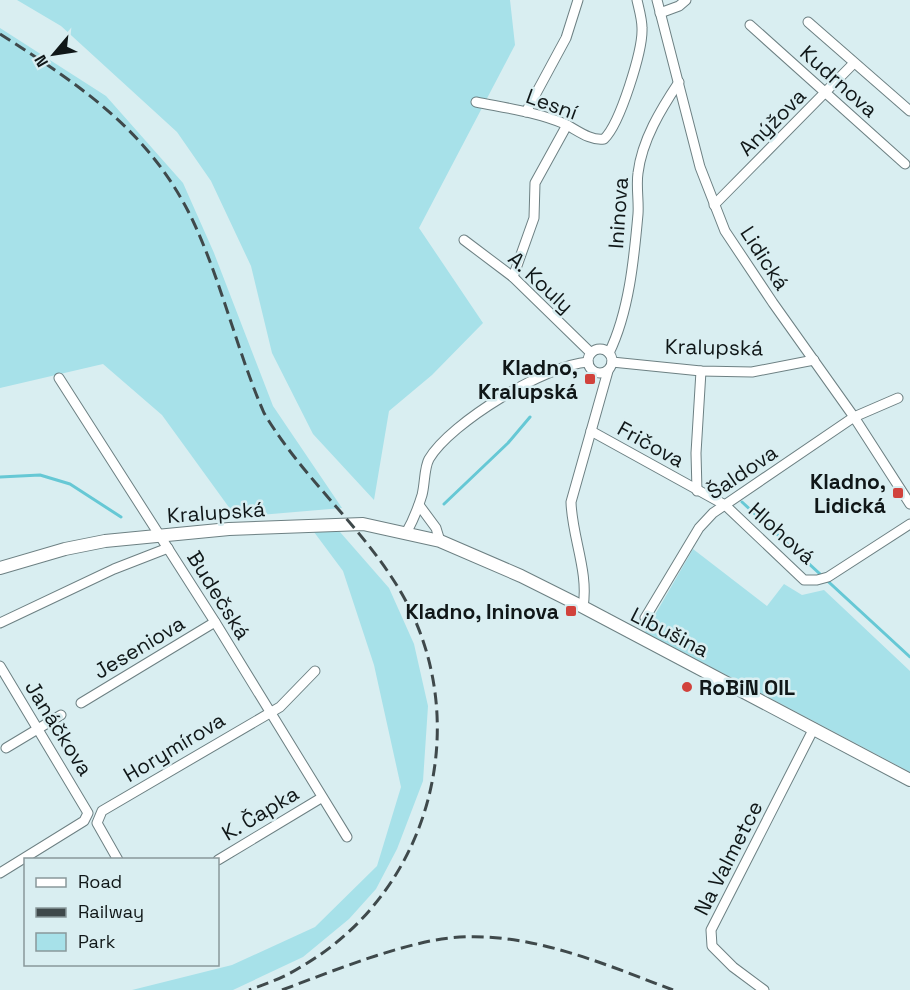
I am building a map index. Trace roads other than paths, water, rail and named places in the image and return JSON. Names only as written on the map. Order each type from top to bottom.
[{"type":"main road","name":"Kralupská","points":[[0,568],[65,549],[229,529],[363,524],[406,533]]},
{"type":"main road","name":"Libušina","points":[[406,533],[440,541],[521,576],[584,607],[910,780]]},
{"type":"street","points":[[526,112],[566,38],[578,0]]},
{"type":"street","name":"Lesní","points":[[476,102],[526,112],[567,125],[599,140],[607,137],[637,61],[642,32],[637,0]]},
{"type":"street","name":"Lidická","points":[[657,0],[700,167],[714,205],[741,257],[854,417],[910,504]]},
{"type":"street","points":[[660,13],[679,6],[686,0]]},
{"type":"street","points":[[808,22],[910,111]]},
{"type":"street","name":"Kudrnova","points":[[750,25],[905,164]]},
{"type":"street","name":"Anýžova","points":[[714,205],[854,63]]},
{"type":"street","name":"Ininova","points":[[584,607],[584,583],[572,522],[571,502],[617,337],[632,265],[638,213],[638,172],[650,131],[679,82]]},
{"type":"street","points":[[513,277],[534,218],[535,183],[567,125]]},
{"type":"street","name":"A. Kouly","points":[[464,240],[513,277],[590,358]]},
{"type":"street","points":[[406,533],[419,505],[429,459],[461,425],[510,393],[573,363],[590,358],[602,349],[610,362],[596,372],[590,358]]},
{"type":"street","name":"Kralupská","points":[[610,362],[701,371],[752,372],[814,360]]},
{"type":"street","points":[[698,491],[696,453],[701,371]]},
{"type":"street","name":"Budečská","points":[[60,378],[215,622],[347,837]]},
{"type":"street","name":"Šaldova","points":[[645,618],[699,528],[725,506],[854,417],[898,398]]},
{"type":"street","name":"Fričova","points":[[591,431],[725,506]]},
{"type":"street","points":[[419,505],[436,528],[440,541]]},
{"type":"street","name":"Hlohová","points":[[725,506],[796,575],[804,580],[828,577],[910,524]]},
{"type":"street","name":"Kralupská","points":[[0,623],[114,569],[168,548]]},
{"type":"street","name":"Jeseniova","points":[[81,703],[215,622]]},
{"type":"street","name":"Janáčkova","points":[[0,666],[88,808],[84,821],[24,858]]},
{"type":"street","points":[[270,710],[280,707],[315,671]]},
{"type":"street","name":"Horymírova","points":[[117,858],[99,827],[98,817],[102,811],[270,710]]},
{"type":"street","points":[[6,748],[61,715]]},
{"type":"street","name":"Na Valmetce","points":[[764,990],[734,967],[712,946],[711,930],[814,728]]},
{"type":"street","name":"K. Čapka","points":[[219,859],[321,798]]},
{"type":"street","name":"Janáčkova","points":[[0,873],[24,858]]},
{"type":"waterway","points":[[444,504],[508,443],[530,417]]},
{"type":"waterway","points":[[0,477],[40,475],[70,484],[121,517]]},
{"type":"waterway","points":[[742,502],[910,657]]},
{"type":"railway","points":[[0,34],[58,72],[111,113],[156,161],[176,189],[203,245],[264,413],[297,460],[387,570],[402,594],[424,644],[436,697],[436,750],[427,802],[409,851],[381,897],[344,936],[293,972],[249,990]]},
{"type":"railway","points":[[282,990],[392,951],[430,941],[461,937],[493,937],[554,948],[673,990]]},
{"type":"place","name":"Kladno, Kralupská","points":[[590,379]]},
{"type":"place","name":"Kladno, Lidická","points":[[898,493]]},
{"type":"place","name":"Kladno, Ininova","points":[[571,611]]},
{"type":"place","name":"RoBiN OIL","points":[[687,687]]}]
